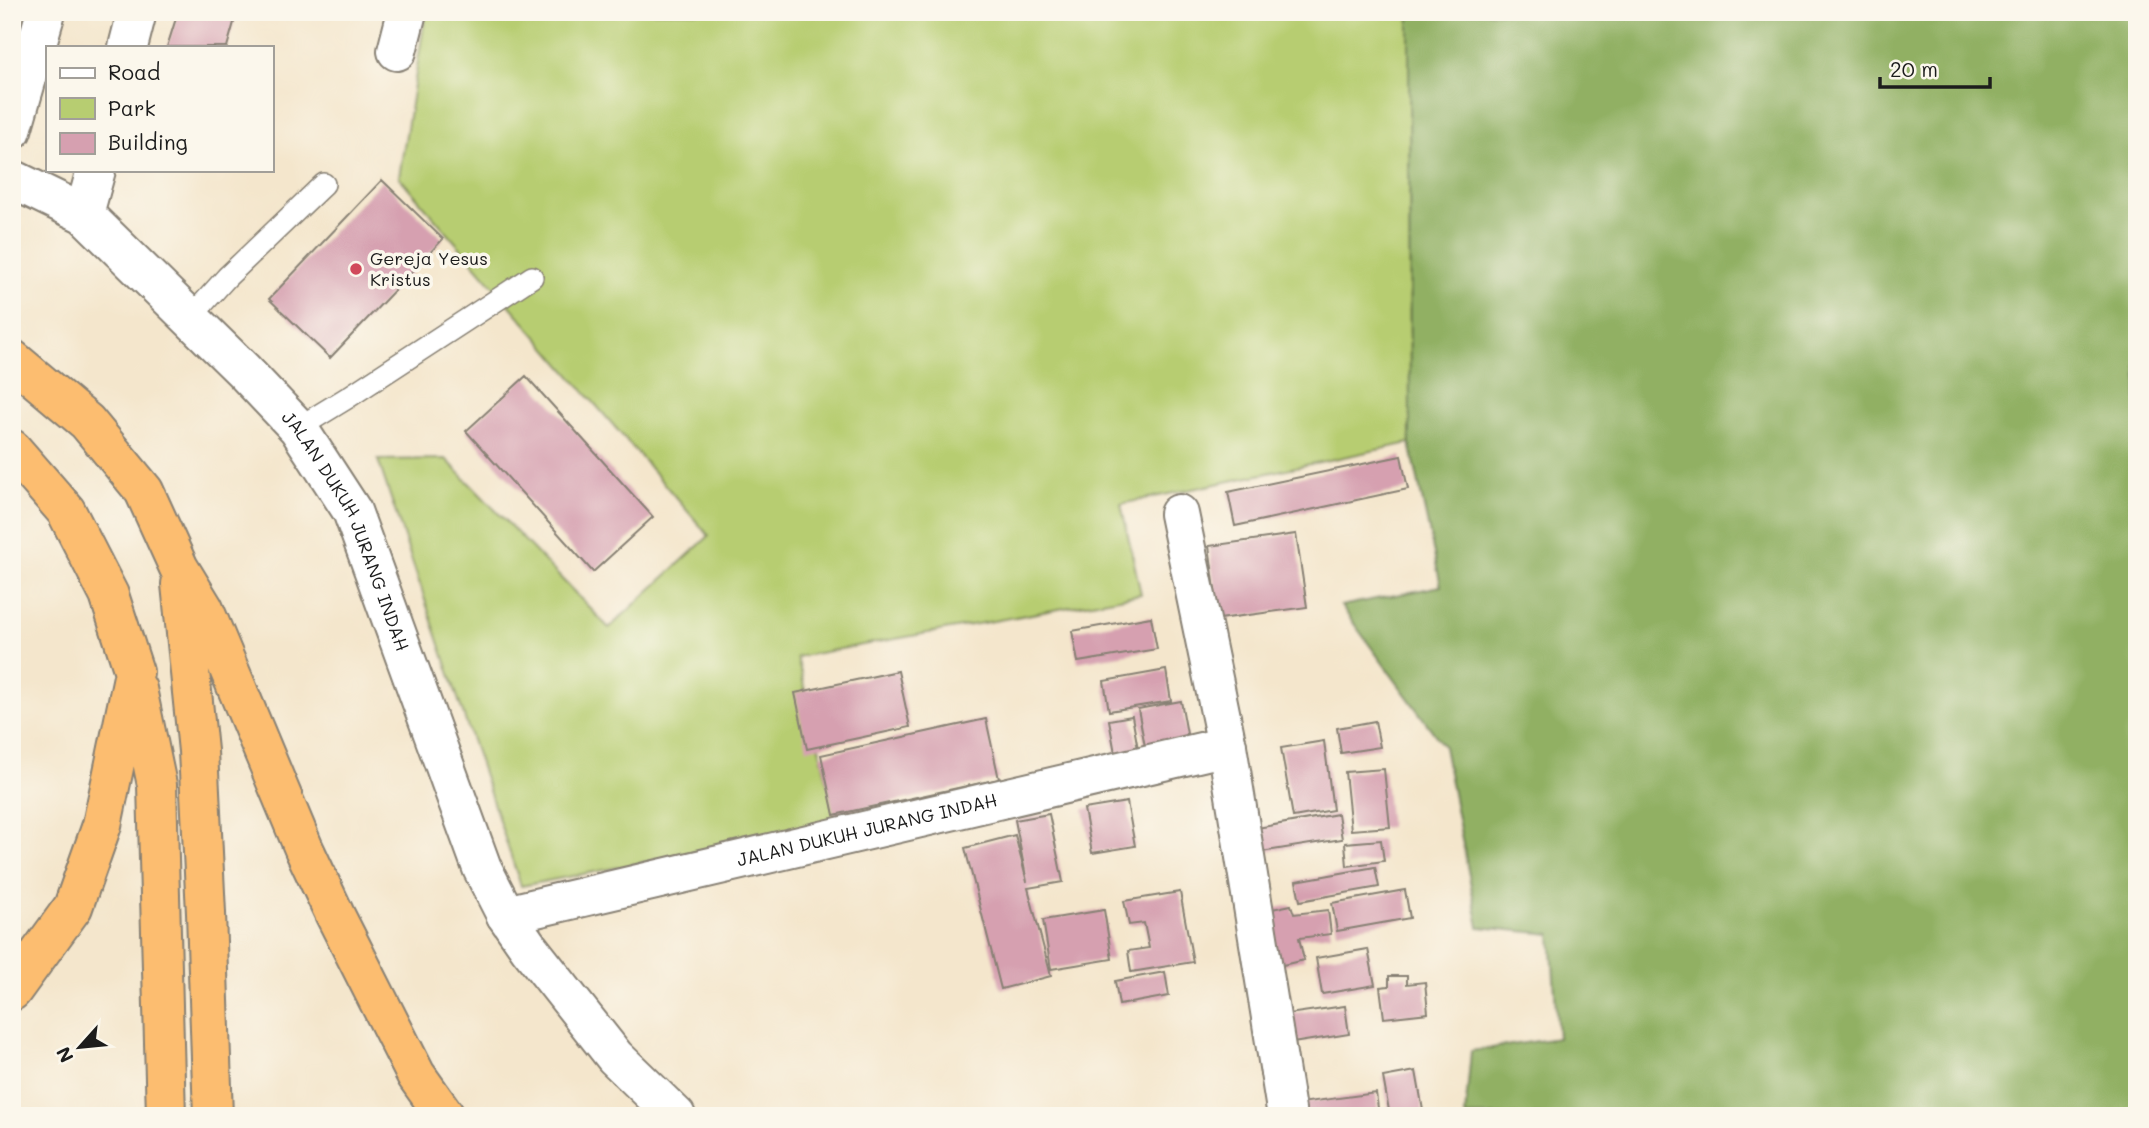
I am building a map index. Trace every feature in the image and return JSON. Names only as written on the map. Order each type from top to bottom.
[{"type":"highway","points":[[12,359],[87,422],[144,491],[179,568],[204,609],[304,849],[335,915],[416,1075],[445,1116]]},
{"type":"highway","points":[[12,449],[66,511],[108,595],[134,672],[156,785],[166,1116]]},
{"type":"highway","points":[[179,568],[198,751],[213,1116]]},
{"type":"highway","points":[[12,991],[73,906],[102,825],[134,672]]},
{"type":"street","points":[[12,130],[46,12]]},
{"type":"street","points":[[128,46],[137,12]]},
{"type":"street","points":[[397,51],[407,12]]},
{"type":"street","points":[[84,214],[95,172]]},
{"type":"street","name":"JALAN DUKUH JURANG INDAH","points":[[12,179],[84,214],[298,428],[352,511],[482,868],[506,915],[615,1057],[676,1116]]},
{"type":"street","points":[[1179,514],[1227,746],[1287,1116]]},
{"type":"street","name":"JALAN DUKUH JURANG INDAH","points":[[506,915],[1227,746]]},
{"type":"lane","points":[[190,318],[227,277],[324,184]]},
{"type":"lane","points":[[298,428],[532,277]]},
{"type":"green space","points":[[426,12],[1409,12],[1410,443],[1121,504],[1141,594],[797,657],[838,825],[521,886],[378,460],[446,459],[609,628],[709,536],[399,177]]},
{"type":"green space","points":[[1409,12],[2137,12],[2137,1116],[1465,1116],[1471,1051],[1558,1038],[1551,934],[1479,927],[1444,747],[1341,606],[1441,586],[1410,443]]},
{"type":"building","points":[[178,12],[237,12],[227,46],[167,46]]},
{"type":"building","name":"Gereja Yesus Kristus","points":[[382,180],[443,239],[330,358],[269,299]]},
{"type":"building","points":[[526,376],[653,517],[593,572],[466,431]]},
{"type":"building","points":[[1401,456],[1408,489],[1235,526],[1228,492]]},
{"type":"building","points":[[1296,534],[1307,607],[1219,619],[1209,546]]},
{"type":"building","points":[[1151,617],[1157,649],[1078,662],[1072,631]]},
{"type":"building","points":[[1166,670],[1171,701],[1109,711],[1104,681]]},
{"type":"building","points":[[898,671],[910,727],[807,749],[795,693]]},
{"type":"building","points":[[1181,701],[1189,745],[1146,752],[1138,709]]},
{"type":"building","points":[[1132,716],[1140,760],[1117,764],[1109,720]]},
{"type":"building","points":[[986,719],[999,779],[834,815],[821,755]]},
{"type":"building","points":[[1375,721],[1380,747],[1341,753],[1337,728]]},
{"type":"building","points":[[1324,741],[1333,810],[1293,817],[1281,748]]},
{"type":"building","points":[[1384,769],[1390,827],[1351,830],[1345,772]]},
{"type":"building","points":[[1127,802],[1135,846],[1092,853],[1084,809]]},
{"type":"building","points":[[1049,814],[1063,882],[1028,888],[1051,976],[1001,989],[965,848],[1015,835],[1027,882],[1015,820]]},
{"type":"building","points":[[1338,814],[1342,839],[1261,852],[1257,828]]},
{"type":"building","points":[[1381,840],[1384,861],[1347,866],[1345,843]]},
{"type":"building","points":[[1375,867],[1379,887],[1300,901],[1296,881]]},
{"type":"building","points":[[1405,890],[1410,918],[1337,931],[1332,903]]},
{"type":"building","points":[[1180,892],[1193,962],[1131,972],[1128,951],[1149,948],[1144,923],[1129,925],[1124,901]]},
{"type":"building","points":[[1291,905],[1294,914],[1328,910],[1331,934],[1299,938],[1304,960],[1270,968],[1258,912]]},
{"type":"building","points":[[1104,910],[1112,959],[1051,969],[1043,920]]},
{"type":"building","points":[[1368,949],[1375,985],[1322,994],[1316,958]]},
{"type":"building","points":[[1165,972],[1169,996],[1119,1005],[1115,981]]},
{"type":"building","points":[[1389,976],[1407,976],[1407,984],[1425,982],[1428,1013],[1384,1018],[1380,987],[1389,986]]},
{"type":"building","points":[[1345,1006],[1349,1034],[1286,1044],[1281,1015]]},
{"type":"building","points":[[1416,1071],[1424,1116],[1390,1116],[1383,1077]]},
{"type":"building","points":[[1376,1093],[1379,1116],[1293,1116],[1292,1104]]},
{"type":"place","name":"Gereja Yesus Kristus","points":[[356,269]]}]
